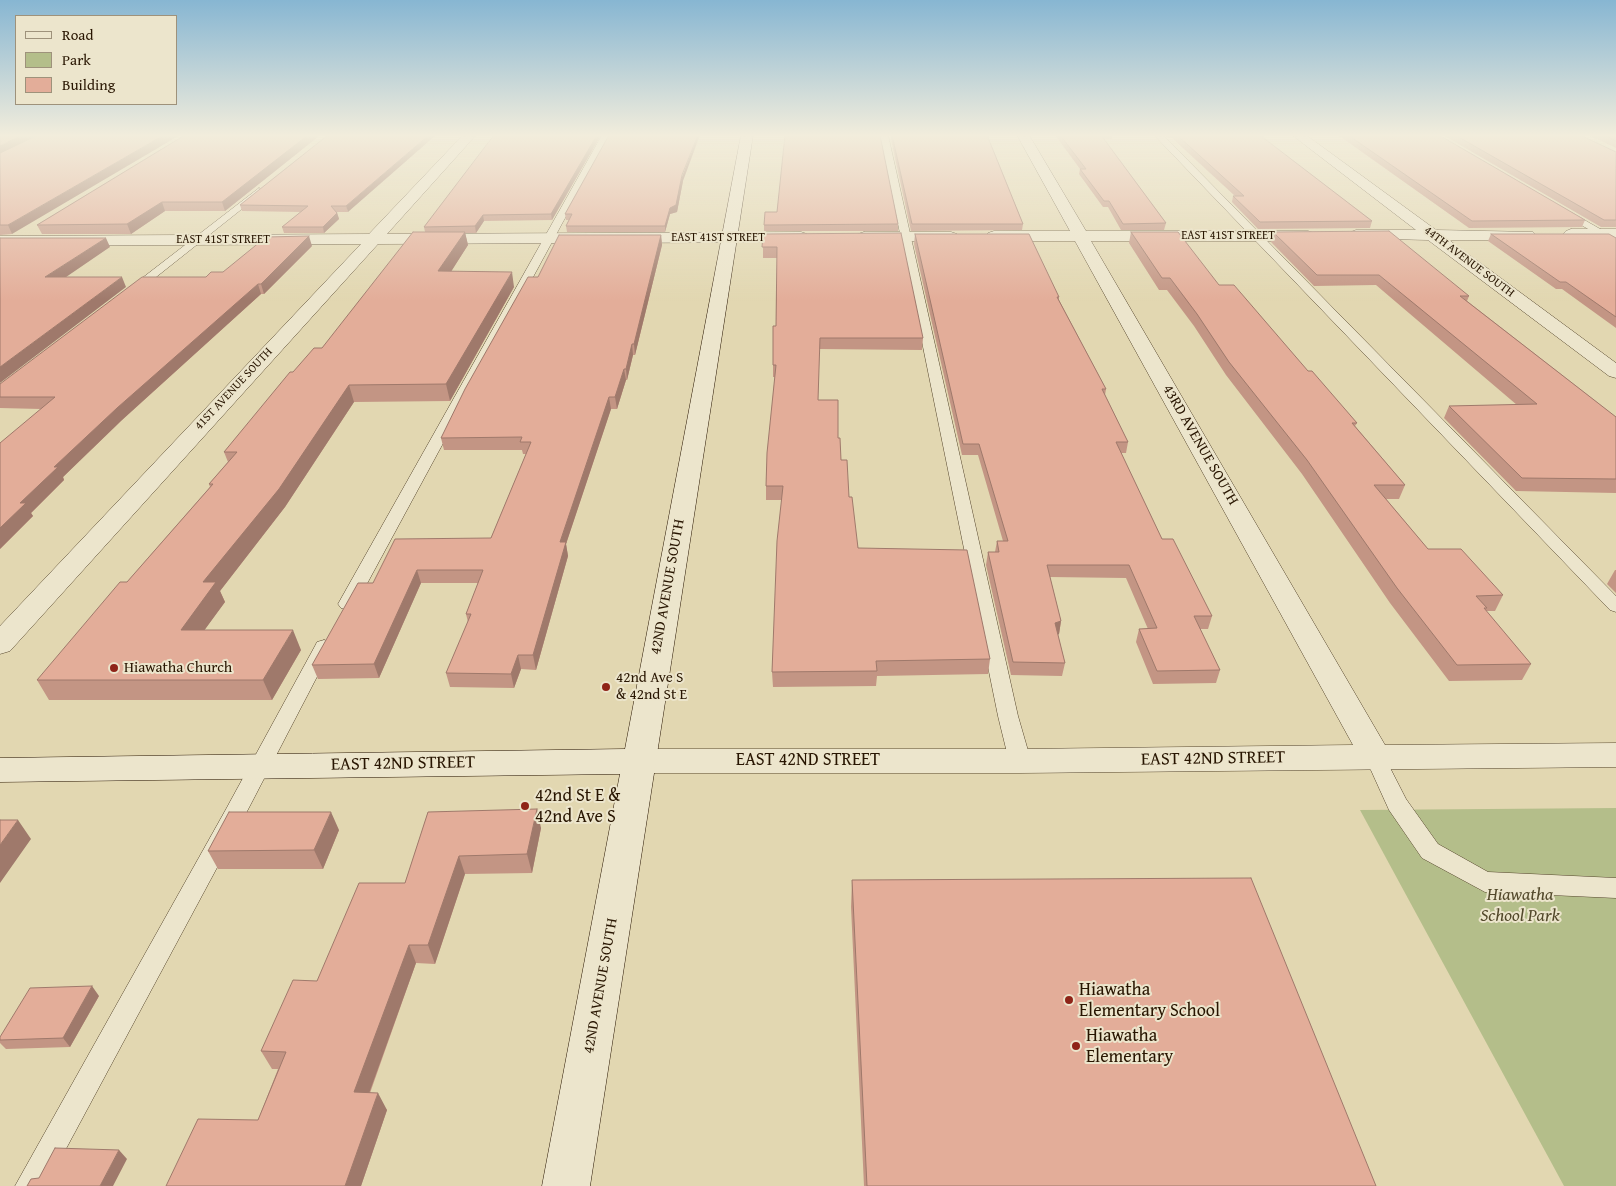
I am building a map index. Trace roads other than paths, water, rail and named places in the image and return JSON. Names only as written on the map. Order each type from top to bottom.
[{"type":"street","name":"41ST AVENUE SOUTH","points":[[0,644],[418,190]]},
{"type":"street","name":"42ND AVENUE SOUTH","points":[[566,1186],[737,190]]},
{"type":"street","name":"43RD AVENUE SOUTH","points":[[1055,190],[1352,713],[1375,757]]},
{"type":"street","name":"44TH AVENUE SOUTH","points":[[1372,190],[1616,372]]},
{"type":"street","points":[[0,250],[8,241],[37,228]]},
{"type":"street","points":[[1342,236],[1548,234],[1611,237]]},
{"type":"street","name":"EAST 41ST STREET","points":[[982,236],[1323,236]]},
{"type":"street","name":"EAST 41ST STREET","points":[[8,241],[816,237]]},
{"type":"street","points":[[846,237],[963,237]]},
{"type":"street","name":"EAST 42ND STREET","points":[[0,770],[638,761],[1020,761],[1616,755]]},
{"type":"lane","points":[[123,297],[260,190]]},
{"type":"lane","points":[[30,1186],[260,766],[336,623],[575,190]]},
{"type":"lane","points":[[896,190],[1008,716],[1020,761]]},
{"type":"lane","points":[[1213,190],[1616,606]]},
{"type":"lane","points":[[1560,210],[1611,237]]},
{"type":"lane","points":[[1375,757],[1397,804],[1430,851],[1485,882],[1616,888]]},
{"type":"place","name":"Hiawatha Church","points":[[114,668]]},
{"type":"place","name":"42nd Ave S & 42nd St E","points":[[606,687]]},
{"type":"place","name":"42nd St E & 42nd Ave S","points":[[525,806]]},
{"type":"place","name":"Hiawatha Elementary School","points":[[1069,1000]]},
{"type":"place","name":"Hiawatha Elementary","points":[[1076,1046]]},
{"type":"park label","name":"Hiawatha School Park","points":[[1520,905]]}]
